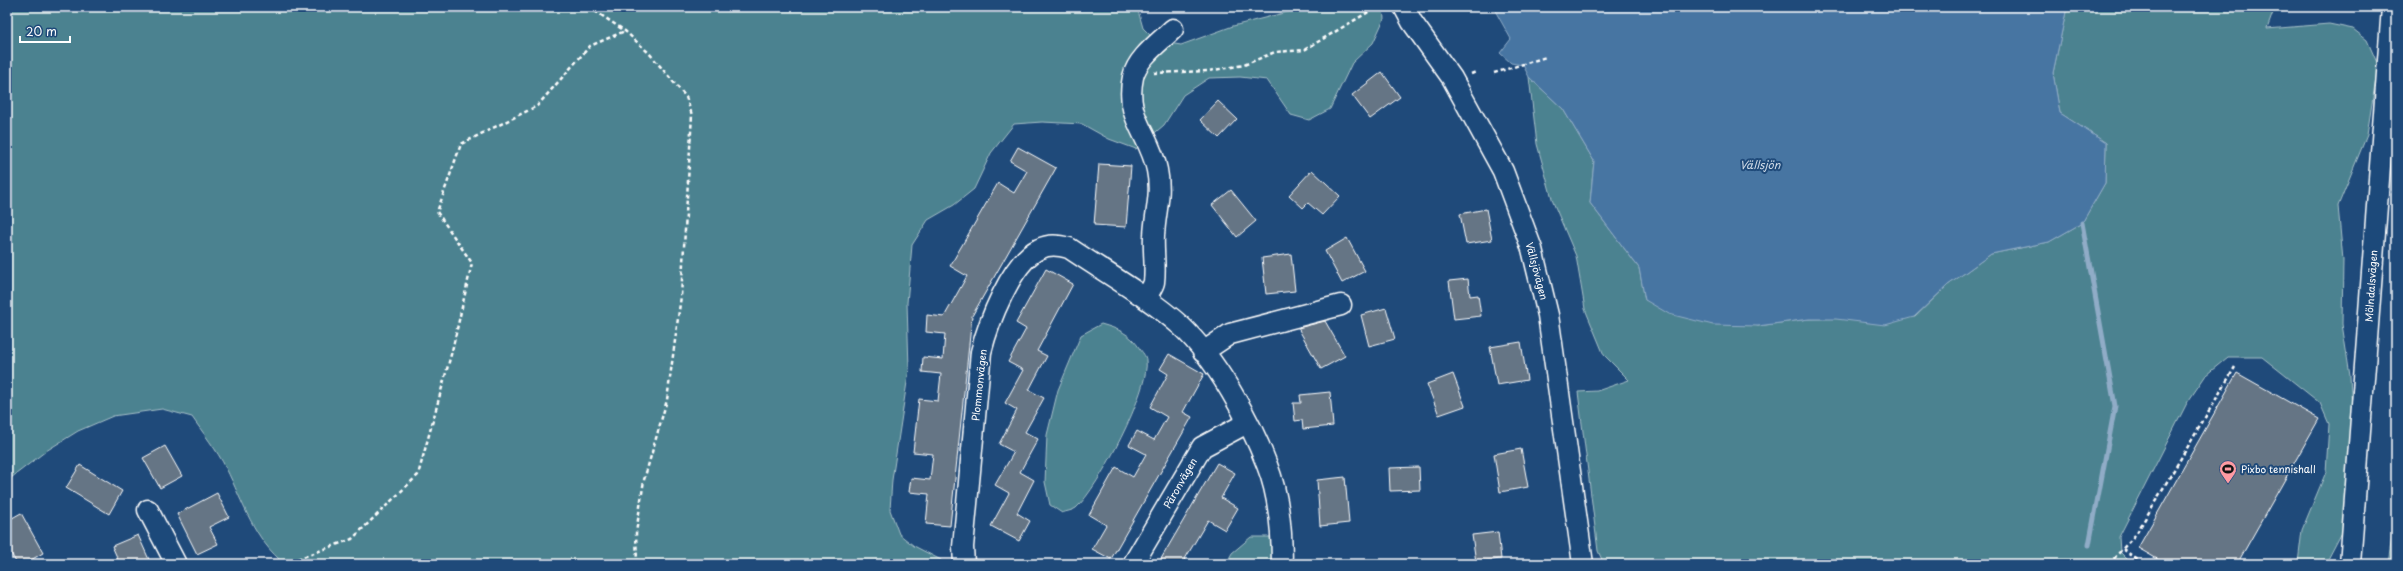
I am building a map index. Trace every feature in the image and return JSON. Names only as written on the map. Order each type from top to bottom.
[{"type":"street","name":"Vällsjövägen","points":[[1404,7],[1412,22],[1452,78],[1503,171],[1532,249],[1543,286],[1548,315],[1583,564]]},
{"type":"street","name":"Mölndalsvägen","points":[[2350,564],[2392,7]]},
{"type":"street","points":[[1146,298],[1154,283],[1154,235],[1160,199],[1157,169],[1148,145],[1132,112],[1131,97],[1133,76],[1141,60],[1173,28]]},
{"type":"street","name":"Plommonvägen","points":[[964,564],[962,546],[981,352],[988,323],[1013,277],[1028,257],[1039,249],[1055,245],[1069,248],[1146,298],[1181,327],[1226,382],[1268,465],[1276,494],[1282,544],[1282,564]]},
{"type":"street","points":[[1203,352],[1230,334],[1341,306]]},
{"type":"street","name":"Päronvägen","points":[[1133,564],[1202,447],[1247,423]]},
{"type":"street","points":[[148,510],[176,564]]},
{"type":"path","points":[[589,7],[625,30],[649,53],[686,97],[692,115],[681,296],[667,400],[644,480],[636,533],[637,564]]},
{"type":"path","points":[[1133,76],[1169,71],[1208,71],[1244,65],[1275,52],[1304,50],[1377,7]]},
{"type":"path","points":[[284,564],[352,539],[418,475],[452,351],[472,263],[437,212],[461,144],[537,106],[590,46],[625,30]]},
{"type":"path","points":[[1494,73],[1546,57]]},
{"type":"path","points":[[2109,564],[2136,534],[2235,367]]},
{"type":"path","points":[[2123,549],[2143,564]]},
{"type":"green space","points":[[7,7],[1137,7],[1143,28],[1156,41],[1181,45],[1233,26],[1307,7],[1383,7],[1384,19],[1373,43],[1352,63],[1330,109],[1309,120],[1291,115],[1267,80],[1240,77],[1209,78],[1183,95],[1164,125],[1136,149],[1109,139],[1082,124],[1042,122],[1014,124],[991,153],[974,189],[954,205],[928,220],[912,245],[907,303],[909,369],[892,480],[890,510],[899,534],[914,546],[941,560],[944,564],[285,564],[265,544],[257,532],[222,461],[192,417],[162,409],[113,416],[78,431],[46,451],[7,481]]},
{"type":"green space","points":[[2067,7],[2275,7],[2267,29],[2329,24],[2353,29],[2367,40],[2378,65],[2367,135],[2338,206],[2343,260],[2342,324],[2350,376],[2353,426],[2348,521],[2326,563],[2298,563],[2302,530],[2326,472],[2329,424],[2320,403],[2262,357],[2228,357],[2206,375],[2187,403],[2119,537],[2120,552],[2132,564],[1604,564],[1598,551],[1578,392],[1597,391],[1629,380],[1604,355],[1585,309],[1576,256],[1553,202],[1537,144],[1529,77],[1563,109],[1594,161],[1590,203],[1639,268],[1645,300],[1758,326],[1809,319],[1915,317],[1948,285],[1991,254],[2049,242],[2082,223],[2105,183],[2106,143],[2060,113],[2053,73]]},
{"type":"green space","points":[[1101,324],[1123,332],[1132,339],[1144,354],[1146,359],[1145,374],[1132,414],[1097,481],[1076,508],[1062,513],[1050,505],[1045,482],[1047,435],[1058,390],[1081,335]]},
{"type":"green space","points":[[2396,511],[2396,564],[2388,564],[2395,515]]},
{"type":"green space","points":[[1251,537],[1271,537],[1272,564],[1226,564],[1232,553]]},
{"type":"water","name":"Vällsjön","points":[[1493,7],[2067,7],[2053,73],[2060,113],[2106,143],[2105,183],[2082,223],[2049,242],[1991,254],[1948,285],[1914,317],[1885,325],[1836,319],[1809,319],[1758,326],[1713,325],[1669,314],[1645,300],[1639,268],[1590,203],[1594,161],[1563,109],[1529,77],[1523,65],[1511,63],[1500,53],[1511,39]]},
{"type":"building","points":[[1382,72],[1400,97],[1370,119],[1352,95]]},
{"type":"building","points":[[1218,101],[1237,119],[1219,138],[1200,120]]},
{"type":"building","points":[[1018,147],[1056,168],[972,316],[950,526],[926,524],[929,494],[909,492],[911,478],[930,480],[933,454],[913,452],[919,399],[938,401],[941,374],[922,372],[923,357],[943,359],[945,334],[926,332],[927,315],[944,317],[967,276],[950,266],[998,183],[1014,193],[1027,171],[1010,161]]},
{"type":"building","points":[[1099,164],[1131,166],[1126,227],[1094,225]]},
{"type":"building","points":[[1312,170],[1340,196],[1322,215],[1308,203],[1303,208],[1289,195]]},
{"type":"building","points":[[1231,190],[1256,221],[1237,237],[1212,205]]},
{"type":"building","points":[[1486,209],[1492,240],[1466,244],[1460,214]]},
{"type":"building","points":[[1347,238],[1365,271],[1342,283],[1325,251]]},
{"type":"building","points":[[1291,254],[1295,291],[1266,294],[1262,258]]},
{"type":"building","points":[[1046,269],[1073,284],[1037,351],[1047,356],[1029,390],[1044,398],[1025,432],[1038,439],[1020,472],[1034,480],[1017,513],[1030,521],[1019,541],[991,526],[1009,493],[995,485],[1014,452],[999,444],[1017,410],[1005,403],[1023,370],[1008,362],[1026,329],[1016,323]]},
{"type":"building","points":[[1468,279],[1470,296],[1478,295],[1481,316],[1454,319],[1449,281]]},
{"type":"building","points":[[1386,308],[1395,339],[1369,346],[1361,315]]},
{"type":"building","points":[[1325,321],[1345,356],[1321,369],[1298,328]]},
{"type":"building","points":[[1521,342],[1527,380],[1497,385],[1490,347]]},
{"type":"building","points":[[1169,354],[1204,374],[1183,412],[1192,417],[1111,559],[1092,549],[1106,525],[1089,515],[1116,467],[1133,477],[1146,454],[1129,445],[1137,431],[1154,440],[1167,417],[1150,407],[1168,374],[1160,369]]},
{"type":"building","name":"Pixbo tennishall","points":[[2237,373],[2319,419],[2237,564],[2166,564],[2138,548]]},
{"type":"building","points":[[1453,374],[1465,406],[1439,415],[1427,384]]},
{"type":"building","points":[[1330,392],[1333,426],[1303,429],[1302,420],[1295,421],[1293,403],[1301,403],[1300,395]]},
{"type":"building","points":[[165,446],[182,476],[160,488],[143,458]]},
{"type":"building","points":[[1521,449],[1528,487],[1500,492],[1494,454]]},
{"type":"building","points":[[1217,463],[1235,473],[1221,498],[1238,508],[1225,530],[1208,520],[1182,564],[1158,564]]},
{"type":"building","points":[[80,465],[122,491],[109,514],[66,488]]},
{"type":"building","points":[[1419,467],[1420,490],[1390,491],[1389,468]]},
{"type":"building","points":[[1345,477],[1349,523],[1320,526],[1317,480]]},
{"type":"building","points":[[217,493],[229,517],[209,527],[218,544],[197,554],[177,514]]},
{"type":"building","points":[[21,513],[43,553],[24,564],[17,564],[7,546],[7,521]]},
{"type":"building","points":[[1498,532],[1501,559],[1476,562],[1472,535]]},
{"type":"building","points":[[138,535],[151,564],[120,564],[112,546]]},
{"type":"waterway","points":[[2082,223],[2115,406],[2089,545]]},
{"type":"place","name":"Pixbo tennishall","points":[[2228,484]]}]
